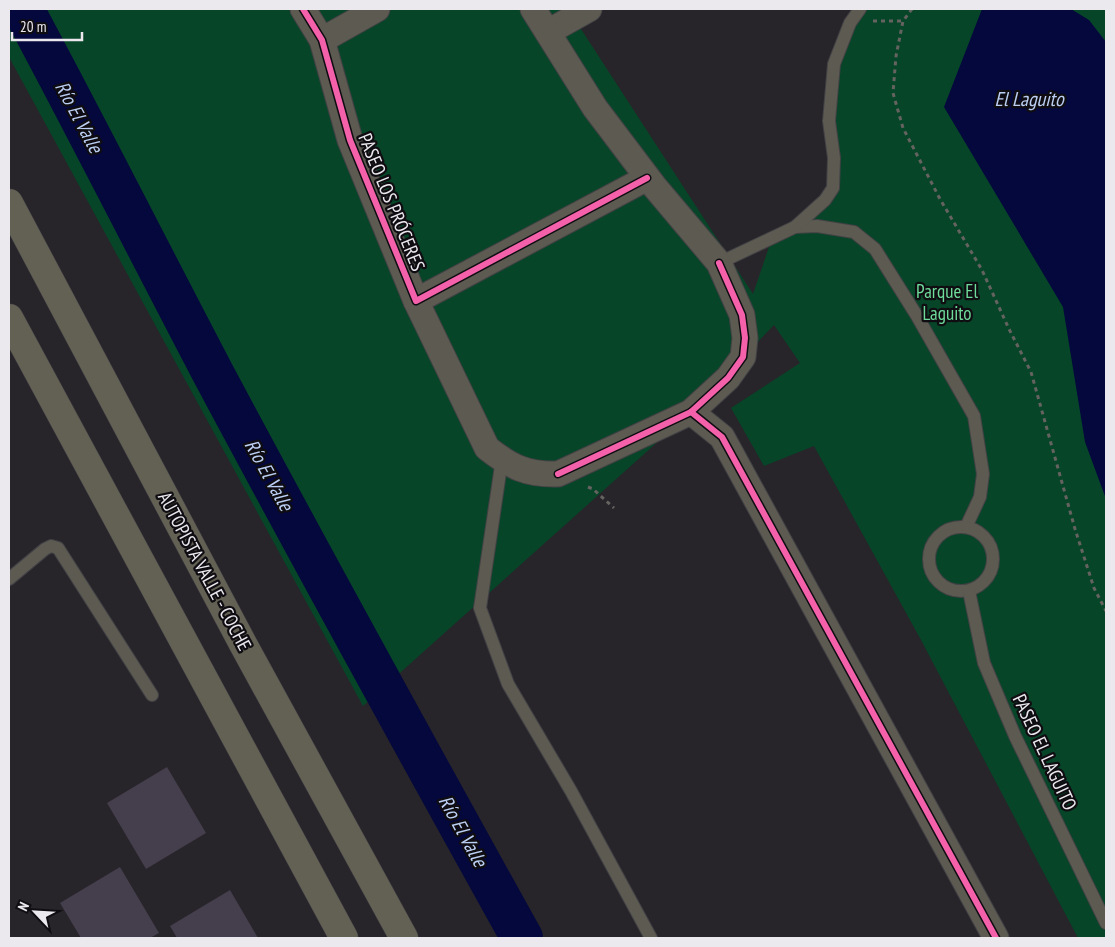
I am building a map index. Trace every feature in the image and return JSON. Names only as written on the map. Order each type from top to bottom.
[{"type":"highway","name":"AUTOPISTA VALLE - COCHE","points":[[9,203],[248,652],[404,938]]},
{"type":"highway","points":[[9,318],[344,938]]},
{"type":"street","name":"PASEO LOS PRÓCERES","points":[[303,9],[322,40],[350,140],[416,301],[487,448],[502,459],[523,470],[542,474],[558,474],[691,412],[728,378],[743,357],[745,338],[742,315],[719,262],[647,178],[595,108],[533,9]]},
{"type":"street","points":[[322,40],[377,9]]},
{"type":"street","points":[[548,32],[589,9]]},
{"type":"street","name":"PASEO LOS PRÓCERES","points":[[416,301],[647,178]]},
{"type":"street","points":[[691,412],[722,437],[996,938]]},
{"type":"lane","points":[[719,262],[795,227],[825,200],[833,188],[834,158],[829,121],[834,64],[850,23],[860,9]]},
{"type":"lane","points":[[795,227],[817,226],[854,232],[875,249],[917,316],[974,416],[983,474],[980,497],[966,527]]},
{"type":"lane","points":[[502,459],[480,608],[508,684],[571,791],[651,938]]},
{"type":"lane","points":[[966,527],[976,530],[990,543],[993,562],[991,572],[986,580],[978,587],[969,591],[959,592],[949,590],[933,576],[929,556],[932,546],[938,537],[946,531],[966,527]]},
{"type":"lane","points":[[9,579],[45,549],[51,546],[58,548],[152,695]]},
{"type":"lane","name":"PASEO EL LAGUITO","points":[[969,591],[984,664],[1016,736],[1106,923]]},
{"type":"path","points":[[912,9],[903,21],[896,56],[893,93],[903,128],[940,199],[982,270],[1031,372],[1088,572],[1106,611]]},
{"type":"path","points":[[850,23],[903,21]]},
{"type":"green space","name":"Parque El Laguito","points":[[9,9],[568,9],[753,294],[769,247],[825,200],[834,158],[834,64],[865,9],[1106,9],[1106,938],[1078,938],[921,640],[814,446],[764,466],[731,408],[800,363],[774,325],[691,412],[363,706],[9,57]]},
{"type":"water","name":"El Laguito","points":[[982,9],[1071,9],[1089,20],[1106,42],[1106,499],[1085,442],[1063,307],[944,107]]},
{"type":"building","points":[[167,767],[206,833],[146,869],[107,803]]},
{"type":"building","points":[[120,867],[159,933],[150,938],[81,938],[60,903]]},
{"type":"building","points":[[230,890],[258,938],[177,938],[170,926]]},
{"type":"waterway","name":"Río El Valle","points":[[23,9],[252,446],[522,938]]},
{"type":"cycle path","points":[[303,9],[322,40],[350,140],[416,301],[647,178]]},
{"type":"cycle path","points":[[558,474],[691,412],[728,378],[743,357],[745,338],[742,315],[719,263]]},
{"type":"cycle path","points":[[691,412],[722,437],[996,938]]}]
